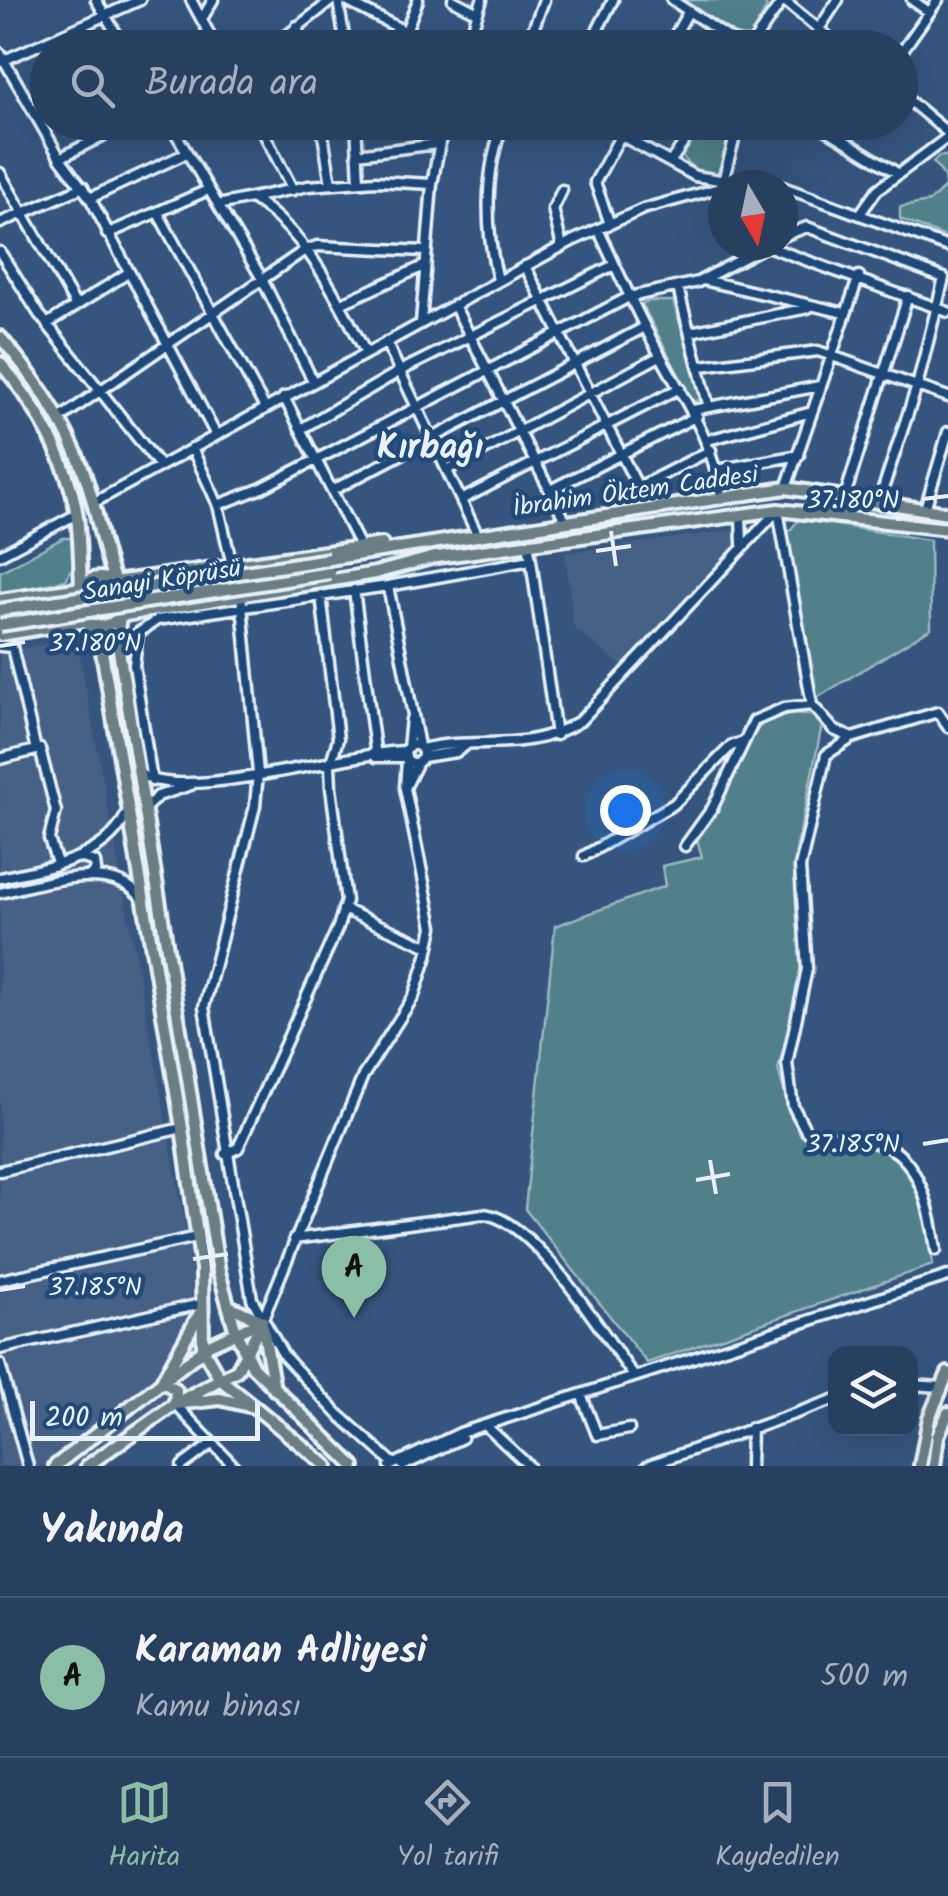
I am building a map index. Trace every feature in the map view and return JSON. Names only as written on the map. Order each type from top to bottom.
[{"type":"main road","points":[[0,338],[59,419],[84,471],[98,541],[124,602],[117,638],[219,1272],[236,1333],[247,1356],[274,1390],[354,1466]]},
{"type":"main road","points":[[0,362],[42,424],[77,514],[81,588],[78,609],[100,640],[182,1128],[197,1237],[203,1349],[220,1379],[327,1466]]},
{"type":"main road","points":[[778,510],[786,488]]},
{"type":"main road","name":"İbrahim Öktem Caddesi","points":[[329,559],[786,488],[948,513]]},
{"type":"main road","points":[[740,516],[741,494]]},
{"type":"main road","name":"İbrahim Öktem Caddesi","points":[[330,573],[778,510],[948,531]]},
{"type":"main road","points":[[79,544],[90,552],[98,541]]},
{"type":"main road","points":[[0,600],[81,588],[93,579],[115,582],[360,546],[438,541]]},
{"type":"main road","points":[[0,635],[86,621],[100,626],[120,616],[242,600],[435,557]]},
{"type":"main road","name":"Sanayi Köprüsü","points":[[0,610],[329,559]]},
{"type":"main road","name":"Sanayi Köprüsü","points":[[0,625],[330,573]]},
{"type":"main road","points":[[100,640],[107,633],[117,638]]},
{"type":"main road","points":[[229,1306],[262,1321]]},
{"type":"main road","points":[[162,1381],[201,1308]]},
{"type":"main road","points":[[55,1466],[203,1349],[262,1321]]},
{"type":"main road","points":[[87,1466],[176,1404],[237,1370],[262,1321]]},
{"type":"main road","points":[[262,1321],[274,1390]]},
{"type":"main road","points":[[920,1466],[928,1418],[948,1373]]},
{"type":"main road","points":[[162,1381],[176,1390],[176,1404]]},
{"type":"main road","points":[[176,1404],[220,1399],[263,1411]]},
{"type":"main road","points":[[934,1466],[947,1416]]},
{"type":"street","points":[[96,0],[114,30]]},
{"type":"street","points":[[68,30],[140,0]]},
{"type":"street","points":[[191,0],[208,30]]},
{"type":"street","points":[[202,19],[213,0]]},
{"type":"street","points":[[292,30],[338,0]]},
{"type":"street","points":[[338,0],[402,30]]},
{"type":"street","points":[[338,0],[343,30]]},
{"type":"street","points":[[407,30],[418,0]]},
{"type":"street","points":[[453,0],[476,12]]},
{"type":"street","points":[[471,30],[482,0]]},
{"type":"street","points":[[533,30],[544,0]]},
{"type":"street","points":[[597,30],[613,0]]},
{"type":"street","points":[[672,0],[717,30]]},
{"type":"street","points":[[760,30],[783,0],[818,29],[838,0]]},
{"type":"street","points":[[912,0],[929,12]]},
{"type":"street","points":[[917,30],[938,0]]},
{"type":"street","points":[[678,30],[688,12]]},
{"type":"street","points":[[297,26],[298,30]]},
{"type":"street","points":[[30,46],[2,58],[30,99]]},
{"type":"street","points":[[860,214],[877,190],[948,135],[918,109]]},
{"type":"street","points":[[52,140],[60,158],[90,198],[216,435]]},
{"type":"street","points":[[60,158],[95,140]]},
{"type":"street","points":[[179,140],[262,279],[313,381]]},
{"type":"street","points":[[267,140],[293,190]]},
{"type":"street","points":[[324,140],[331,184]]},
{"type":"street","points":[[357,140],[358,182]]},
{"type":"street","points":[[421,323],[438,140]]},
{"type":"street","points":[[496,140],[488,198],[498,280]]},
{"type":"street","points":[[610,224],[595,182],[619,140]]},
{"type":"street","points":[[632,140],[708,180]]},
{"type":"street","points":[[671,162],[686,140]]},
{"type":"street","points":[[727,170],[734,140]]},
{"type":"street","points":[[843,140],[899,174]]},
{"type":"street","points":[[357,154],[437,144]]},
{"type":"street","points":[[90,198],[187,153]]},
{"type":"street","points":[[0,173],[21,216],[75,304]]},
{"type":"street","points":[[218,205],[331,184],[432,184]]},
{"type":"street","points":[[0,224],[83,187]]},
{"type":"street","points":[[93,503],[562,246],[661,202],[708,188]]},
{"type":"street","points":[[108,234],[159,215],[208,190]]},
{"type":"street","points":[[562,190],[552,209],[562,246]]},
{"type":"street","points":[[798,192],[948,248]]},
{"type":"street","points":[[254,199],[272,211],[306,250],[366,352]]},
{"type":"street","points":[[159,215],[265,408]]},
{"type":"street","points":[[798,230],[807,227],[944,278],[916,386],[878,502]]},
{"type":"street","points":[[598,230],[660,356],[696,413],[717,470],[721,497]]},
{"type":"street","points":[[59,419],[306,250],[317,246],[425,251]]},
{"type":"street","points":[[0,252],[47,324],[160,466]]},
{"type":"street","points":[[798,255],[948,312]]},
{"type":"street","points":[[218,505],[317,460],[629,297],[703,280],[740,260]]},
{"type":"street","points":[[300,429],[400,371],[614,265]]},
{"type":"street","points":[[340,304],[424,266]]},
{"type":"street","points":[[525,266],[638,487]]},
{"type":"street","points":[[47,324],[128,274]]},
{"type":"street","points":[[786,488],[859,276]]},
{"type":"street","points":[[703,280],[810,308],[845,313]]},
{"type":"street","points":[[678,288],[708,404]]},
{"type":"street","points":[[845,496],[908,296]]},
{"type":"street","points":[[454,305],[565,520]]},
{"type":"street","points":[[690,332],[810,308]]},
{"type":"street","points":[[332,490],[645,327]]},
{"type":"street","points":[[386,342],[478,534]]},
{"type":"street","points":[[701,366],[818,351],[948,397]]},
{"type":"street","points":[[446,470],[660,356]]},
{"type":"street","points":[[0,384],[12,376]]},
{"type":"street","points":[[550,490],[708,404],[820,386]]},
{"type":"street","points":[[461,500],[680,388]]},
{"type":"street","points":[[284,397],[360,546]]},
{"type":"street","points":[[708,440],[812,412]]},
{"type":"street","points":[[925,509],[948,432]]},
{"type":"street","points":[[192,448],[218,505],[232,565]]},
{"type":"street","points":[[617,498],[711,450]]},
{"type":"street","points":[[717,470],[799,455]]},
{"type":"street","points":[[144,809],[158,796],[200,782],[330,765],[376,757],[386,751],[420,754],[454,741],[465,746],[531,743],[556,736],[580,720],[623,678],[742,544],[778,510]]},
{"type":"street","points":[[778,510],[812,705],[834,730],[852,738]]},
{"type":"street","points":[[0,555],[77,514]]},
{"type":"street","points":[[740,516],[742,544]]},
{"type":"street","points":[[528,543],[556,736]]},
{"type":"street","points":[[152,781],[134,664],[138,633],[157,620],[242,600],[388,586],[531,560]]},
{"type":"street","points":[[262,1321],[363,1076],[414,996],[433,927],[405,788],[411,719],[388,586]]},
{"type":"street","points":[[354,590],[376,757]]},
{"type":"street","points":[[225,1154],[238,1148],[343,909],[330,765],[338,739],[321,595]]},
{"type":"street","points":[[242,600],[258,772],[255,806],[204,1007],[225,1154],[252,1299],[284,1356],[336,1413],[391,1464],[460,1433],[472,1432]]},
{"type":"street","points":[[0,646],[12,647],[36,750],[54,800],[49,839],[57,863]]},
{"type":"street","points":[[685,846],[713,808],[740,743],[754,722],[768,714],[812,705]]},
{"type":"street","points":[[936,1250],[930,1210],[903,1156],[882,1144],[806,1130],[796,1117],[787,1063],[808,969],[800,867],[826,755],[852,738],[938,712],[948,727]]},
{"type":"street","points":[[405,788],[420,754],[419,728],[411,719]]},
{"type":"street","points":[[584,856],[674,804],[732,745],[740,743]]},
{"type":"street","points":[[0,759],[36,750]]},
{"type":"street","points":[[407,754],[420,754]]},
{"type":"street","points":[[138,773],[152,781],[200,782]]},
{"type":"street","points":[[0,878],[78,857],[106,844],[120,830],[128,810]]},
{"type":"street","points":[[78,857],[95,862],[96,870],[84,879]]},
{"type":"street","points":[[0,892],[84,879],[117,880],[144,902]]},
{"type":"street","points":[[343,909],[429,948]]},
{"type":"street","points":[[0,1171],[182,1128]]},
{"type":"street","points":[[294,1239],[484,1214],[502,1218],[543,1255],[634,1376]]},
{"type":"street","points":[[0,1280],[197,1237]]},
{"type":"street","points":[[403,1466],[472,1432],[948,1276]]},
{"type":"street","points":[[0,1350],[201,1308]]},
{"type":"street","points":[[0,1364],[28,1466]]},
{"type":"street","points":[[918,1385],[942,1386]]},
{"type":"street","points":[[582,1394],[598,1436],[629,1429]]},
{"type":"street","points":[[647,1466],[828,1402]]},
{"type":"street","points":[[176,1404],[210,1445],[234,1466]]},
{"type":"street","points":[[487,1427],[529,1466]]},
{"type":"street","points":[[750,1466],[751,1428]]},
{"type":"street","points":[[182,1466],[210,1445]]},
{"type":"shaded area","points":[[733,530],[741,547],[625,668],[574,628],[565,553]]},
{"type":"shaded area","points":[[77,640],[212,1371],[82,1466],[0,1466],[0,652]]},
{"type":"green space","points":[[682,0],[762,0],[767,7],[754,30],[726,30]]},
{"type":"green space","points":[[692,140],[728,140],[719,170],[708,170],[708,173],[694,169],[681,155]]},
{"type":"green space","points":[[939,156],[948,156],[948,238],[900,219],[900,207],[929,202],[945,187],[944,176],[933,162]]},
{"type":"green space","points":[[673,301],[703,399],[693,402],[642,304]]},
{"type":"green space","points":[[799,519],[930,540],[931,628],[815,699],[788,533]]},
{"type":"green space","points":[[63,538],[73,538],[73,566],[66,580],[0,594],[0,572]]},
{"type":"green space","points":[[813,715],[822,725],[796,851],[805,971],[778,1069],[791,1116],[805,1136],[871,1148],[904,1160],[927,1216],[933,1265],[647,1363],[525,1209],[555,926],[665,886],[662,866],[702,857],[696,836],[717,807],[759,727],[769,719]]},
{"type":"place","name":"Karaman Adliyesi","points":[[354,1318]]},
{"type":"district","name":"Kırbağı","points":[[430,446]]}]
